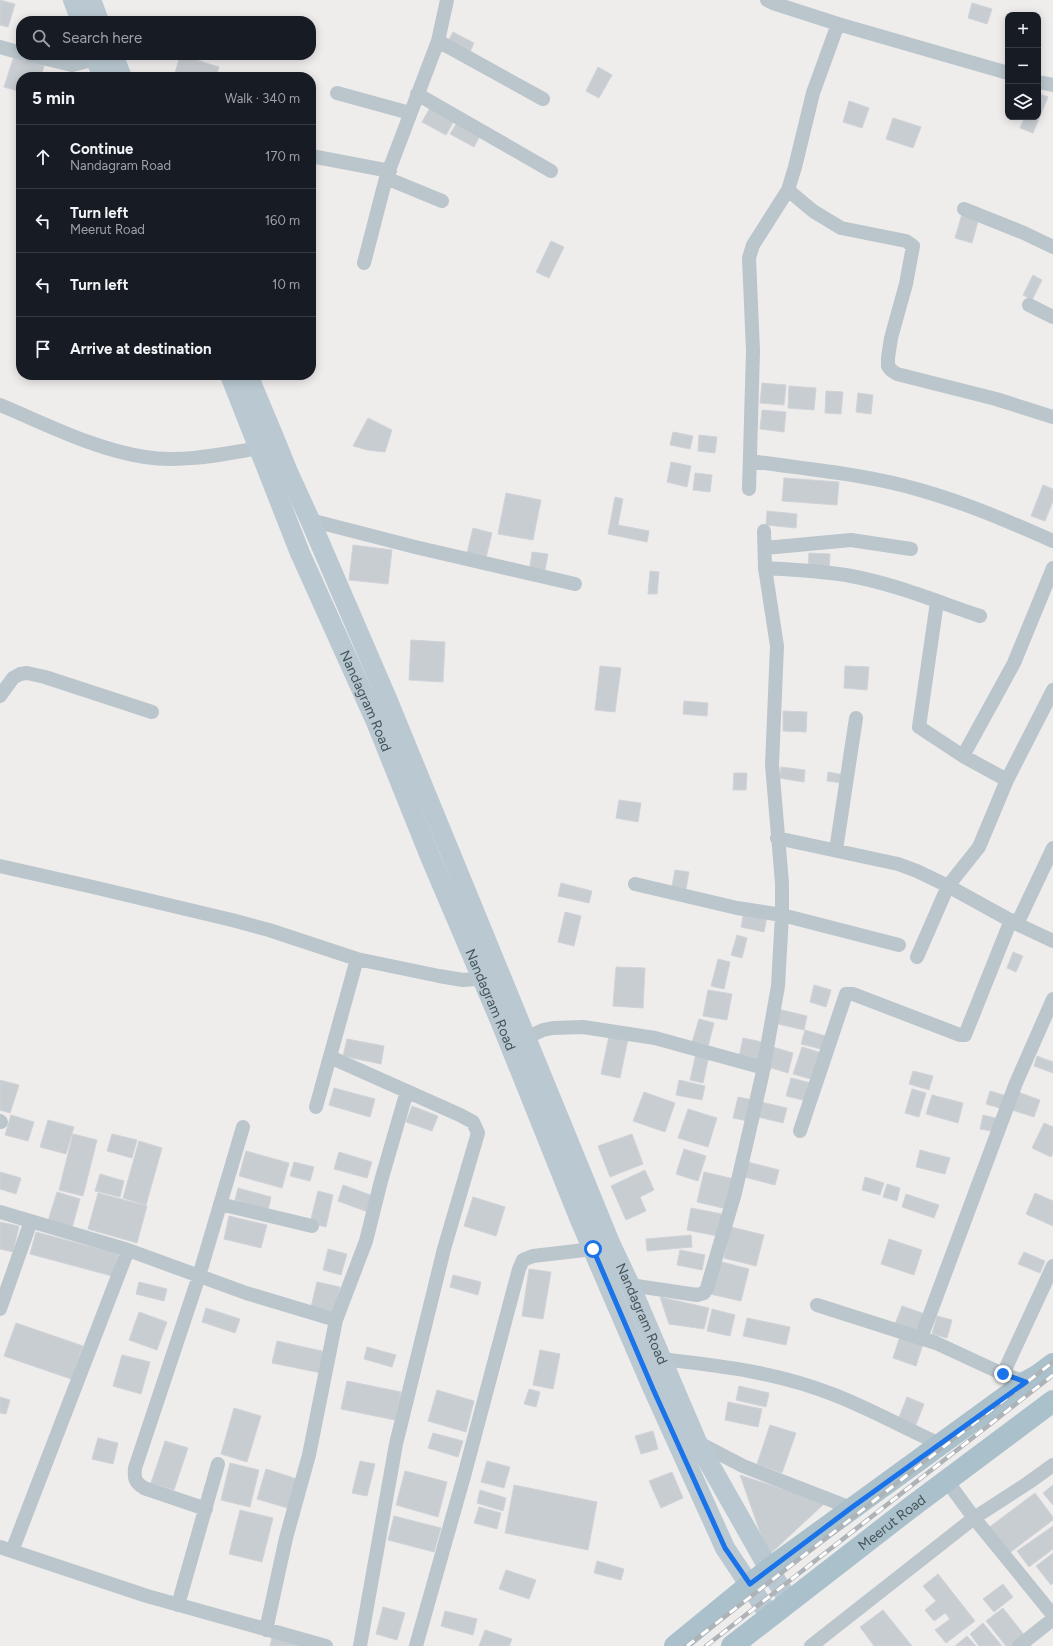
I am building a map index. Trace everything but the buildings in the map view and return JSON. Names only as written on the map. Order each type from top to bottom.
[{"type":"main road","points":[[675,1646],[768,1569],[1053,1364]]},
{"type":"main road","name":"Meerut Road","points":[[732,1646],[1053,1401]]},
{"type":"street","points":[[73,0],[78,16]]},
{"type":"street","points":[[91,0],[97,16]]},
{"type":"street","points":[[364,263],[388,174],[438,41],[447,0]]},
{"type":"street","points":[[767,0],[838,24],[1005,72]]},
{"type":"street","points":[[749,489],[753,351],[749,258],[753,245],[788,190],[813,93],[838,24]]},
{"type":"street","points":[[438,41],[543,99]]},
{"type":"street","points":[[0,47],[16,52]]},
{"type":"street","points":[[49,60],[72,66],[104,60],[117,72]]},
{"type":"street","points":[[1041,83],[1053,85]]},
{"type":"street","points":[[337,94],[410,113]]},
{"type":"street","points":[[418,94],[551,171]]},
{"type":"street","points":[[316,157],[388,174],[442,201]]},
{"type":"street","points":[[788,190],[813,211],[841,228],[906,241],[913,246],[906,284],[891,338],[888,358],[888,366],[891,370],[897,374],[996,399],[1053,417]]},
{"type":"street","points":[[964,209],[1024,233],[1053,247]]},
{"type":"street","points":[[1028,305],[1053,317]]},
{"type":"street","name":"Nandagram Road","points":[[232,380],[300,553],[376,722],[431,859],[491,978]]},
{"type":"street","name":"Nandagram Road","points":[[250,380],[288,472],[390,708],[491,978],[518,1041],[630,1285],[698,1442],[768,1569],[789,1601]]},
{"type":"street","points":[[0,405],[110,450],[146,458],[171,459],[199,457],[260,448]]},
{"type":"street","points":[[750,461],[879,480],[919,489],[1007,520],[1053,541]]},
{"type":"street","points":[[310,520],[415,547],[575,584]]},
{"type":"street","points":[[630,1285],[697,1295],[704,1294],[735,1193],[764,1068],[778,986],[782,915],[782,883],[772,765],[776,646],[765,568],[764,531]]},
{"type":"street","points":[[764,548],[851,540],[911,549]]},
{"type":"street","points":[[765,568],[851,576],[900,589],[980,616]]},
{"type":"street","points":[[963,756],[1014,663],[1053,568]]},
{"type":"street","points":[[937,602],[919,727],[963,756],[1007,780]]},
{"type":"street","points":[[337,635],[356,627]]},
{"type":"street","points":[[0,696],[13,678],[20,674],[27,673],[45,677],[152,712]]},
{"type":"street","points":[[916,957],[948,886],[979,847],[1007,780],[1053,690]]},
{"type":"street","points":[[836,850],[856,718]]},
{"type":"street","points":[[777,838],[898,864],[948,886],[1014,922],[1053,941]]},
{"type":"street","points":[[800,1131],[846,994],[853,994],[960,1035],[965,1034],[1014,922],[1053,848]]},
{"type":"street","points":[[0,866],[92,886],[232,920],[269,930],[356,959],[463,980],[491,978]]},
{"type":"street","points":[[635,884],[737,908],[782,915],[900,945]]},
{"type":"street","points":[[316,1107],[356,959]]},
{"type":"street","points":[[921,1338],[1016,1083],[1053,999]]},
{"type":"street","points":[[518,1041],[543,1030],[553,1028],[583,1027],[655,1038],[764,1068]]},
{"type":"street","name":"Nandagram Road","points":[[518,1041],[593,1249],[656,1396],[725,1548],[770,1616]]},
{"type":"street","points":[[330,1057],[473,1122],[478,1133],[444,1250],[396,1444],[360,1646]]},
{"type":"street","points":[[266,1630],[286,1538],[309,1455],[336,1320],[366,1241],[381,1181],[407,1091]]},
{"type":"street","points":[[206,1509],[144,1488],[136,1483],[134,1477],[135,1468],[199,1276],[243,1127]]},
{"type":"street","points":[[220,1204],[312,1226]]},
{"type":"street","points":[[0,1212],[128,1250],[246,1293],[336,1320]]},
{"type":"street","points":[[0,1309],[31,1221]]},
{"type":"street","points":[[416,1646],[464,1476],[519,1269],[523,1260],[533,1256],[593,1249]]},
{"type":"street","points":[[128,1250],[6,1549],[178,1605],[326,1646]]},
{"type":"street","points":[[1003,1374],[1053,1266]]},
{"type":"street","points":[[817,1305],[936,1343],[1003,1374],[1026,1382]]},
{"type":"street","points":[[662,1360],[729,1366],[786,1379],[832,1394],[940,1444]]},
{"type":"street","points":[[698,1442],[743,1466],[851,1508]]},
{"type":"street","points":[[178,1605],[218,1464]]},
{"type":"street","points":[[811,1646],[974,1518],[1053,1465]]},
{"type":"street","points":[[947,1481],[974,1518],[1053,1616]]},
{"type":"street","points":[[1019,1646],[1053,1619]]},
{"type":"railway","points":[[687,1646],[1053,1362]]},
{"type":"railway","points":[[706,1646],[1053,1375]]},
{"type":"route","points":[[593,1249],[653,1389],[725,1548],[750,1584],[851,1508],[1026,1382],[1003,1374]]}]
